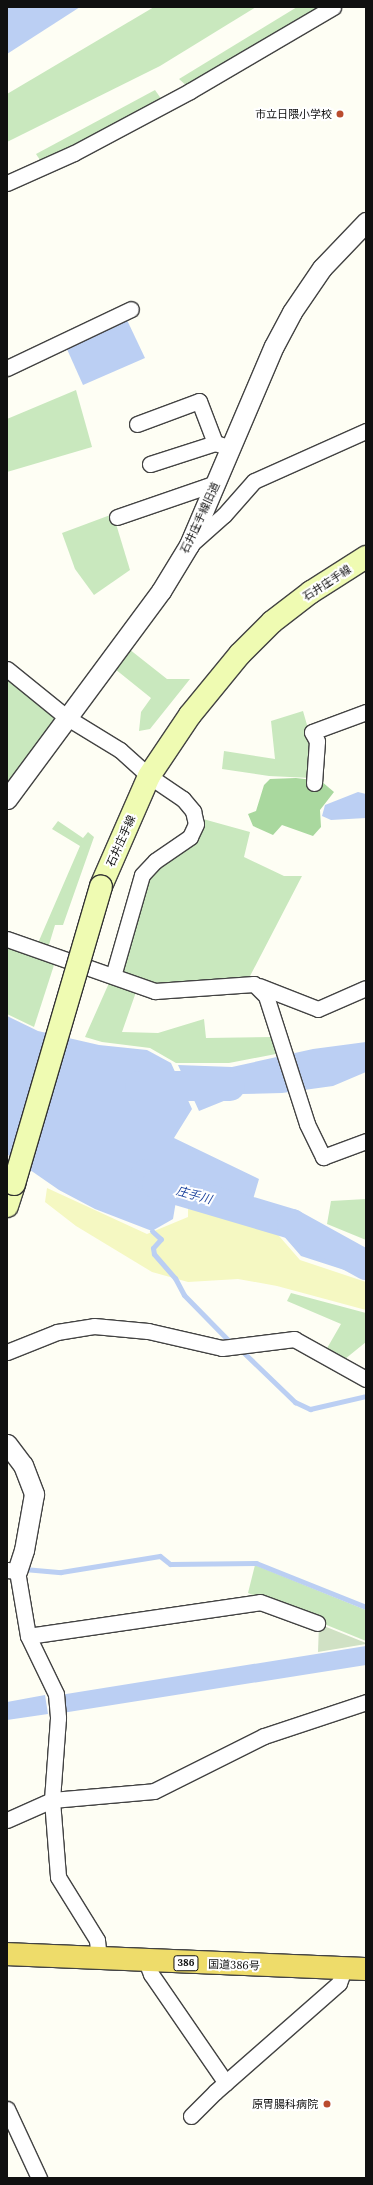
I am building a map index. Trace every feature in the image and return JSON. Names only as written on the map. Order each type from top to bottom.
[{"type":"highway","name":"国道386号","points":[[7,1954],[344,1969],[366,1968]]},
{"type":"main road","name":"石井庄手線","points":[[7,1206],[101,886],[149,776],[190,715],[240,654],[272,622],[311,592],[366,558]]},
{"type":"street","points":[[7,183],[74,153],[190,91],[333,7]]},
{"type":"street","name":"石井庄手線旧道","points":[[7,799],[66,717],[161,591],[189,546],[216,483],[223,445],[292,312],[322,268],[366,222]]},
{"type":"street","points":[[7,368],[131,309]]},
{"type":"street","points":[[137,424],[199,401],[223,445],[150,464]]},
{"type":"street","points":[[189,546],[224,515],[254,481],[366,431]]},
{"type":"street","points":[[116,517],[216,483]]},
{"type":"street","points":[[7,669],[66,717],[120,750],[149,776],[183,799],[193,811],[196,824],[190,837],[155,860],[142,875],[113,976]]},
{"type":"street","points":[[314,783],[317,741],[312,732],[366,712]]},
{"type":"street","points":[[7,939],[155,990],[254,984],[318,1009],[366,988]]},
{"type":"street","points":[[254,984],[266,996],[284,1047],[307,1124],[323,1157],[366,1142]]},
{"type":"street","points":[[7,1352],[57,1332],[94,1326],[148,1331],[222,1348],[294,1339],[366,1379]]},
{"type":"street","points":[[7,1444],[23,1465],[34,1494],[24,1550],[12,1570],[28,1636],[56,1694],[58,1718],[52,1800],[58,1877],[96,1940],[99,1959]]},
{"type":"street","points":[[28,1636],[260,1602],[317,1623]]},
{"type":"street","points":[[7,1820],[52,1800],[154,1791],[264,1736],[366,1702]]},
{"type":"street","points":[[146,1961],[151,1974],[226,2083]]},
{"type":"street","points":[[190,2116],[339,1983],[344,1969]]},
{"type":"street","points":[[7,2109],[39,2178]]},
{"type":"shaded area","points":[[154,7],[256,7],[160,66],[7,142],[7,94]]},
{"type":"shaded area","points":[[297,7],[320,7],[188,87],[179,79]]},
{"type":"shaded area","points":[[155,90],[162,100],[42,163],[36,154]]},
{"type":"shaded area","points":[[76,390],[92,447],[7,472],[7,419]]},
{"type":"shaded area","points":[[113,514],[130,570],[94,595],[75,569],[62,533]]},
{"type":"shaded area","points":[[129,649],[167,679],[190,679],[150,729],[139,731],[141,712],[151,698],[115,669]]},
{"type":"shaded area","points":[[7,664],[66,717],[7,799]]},
{"type":"shaded area","points":[[303,711],[313,746],[311,778],[269,776],[222,769],[224,751],[275,759],[271,721]]},
{"type":"shaded area","points":[[296,778],[321,781],[334,792],[320,810],[321,827],[313,836],[282,825],[273,835],[253,826],[248,814],[256,811],[264,785],[270,779]]},
{"type":"shaded area","points":[[203,819],[250,832],[244,857],[284,876],[302,876],[249,978],[158,987],[119,972],[145,876],[196,839]]},
{"type":"shaded area","points":[[58,821],[83,838],[88,832],[94,837],[63,925],[55,925],[48,948],[38,943],[80,846],[52,829]]},
{"type":"shaded area","points":[[7,945],[55,962],[34,1027],[7,1014]]},
{"type":"shaded area","points":[[109,983],[136,992],[122,1032],[158,1033],[204,1019],[206,1038],[275,1037],[281,1053],[229,1063],[176,1063],[150,1048],[102,1042],[85,1037]]},
{"type":"shaded area","points":[[366,1199],[366,1240],[327,1224],[331,1201]]},
{"type":"shaded area","points":[[291,1293],[366,1313],[366,1342],[345,1359],[326,1350],[341,1324],[287,1301]]},
{"type":"shaded area","points":[[255,1565],[366,1610],[366,1641],[248,1593]]},
{"type":"shaded area","points":[[319,1624],[366,1643],[366,1644],[318,1652]]},
{"type":"sand","points":[[47,1188],[147,1234],[188,1217],[188,1199],[266,1221],[300,1260],[366,1282],[366,1310],[277,1286],[238,1279],[188,1282],[152,1272],[76,1226],[45,1202]]},
{"type":"water","points":[[7,7],[80,7],[7,54]]},
{"type":"water","points":[[127,320],[145,358],[83,385],[66,347]]},
{"type":"water","points":[[358,792],[366,794],[366,818],[331,820],[322,816],[325,805]]},
{"type":"water","points":[[7,1016],[38,1031],[99,1045],[147,1050],[171,1063],[192,1109],[174,1138],[259,1179],[251,1206],[231,1196],[187,1185],[176,1201],[173,1219],[152,1231],[95,1209],[59,1190],[7,1154]]},
{"type":"water","points":[[366,1042],[366,1072],[333,1086],[282,1093],[241,1094],[199,1111],[178,1065],[232,1067],[313,1049]]},
{"type":"water","points":[[304,1222],[319,1245],[366,1248],[366,1277],[301,1256],[275,1226]]},
{"type":"water","points":[[366,1646],[366,1665],[62,1713],[60,1695]]},
{"type":"water","points":[[45,1695],[48,1714],[7,1720],[7,1702]]},
{"type":"waterway","name":"庄手川","points":[[140,1086],[230,1086]]},
{"type":"waterway","name":"庄手川","points":[[146,1174],[157,1184],[292,1224],[366,1265]]},
{"type":"waterway","points":[[152,1231],[161,1239],[153,1248],[154,1254],[175,1278],[184,1295],[228,1340]]},
{"type":"waterway","points":[[244,1353],[295,1402],[310,1409],[366,1396]]},
{"type":"waterway","points":[[24,1569],[61,1572],[160,1556],[170,1564],[256,1563],[366,1607]]},
{"type":"place","name":"市立日隈小学校","points":[[340,114]]},
{"type":"place","name":"原胃腸科病院","points":[[327,2104]]}]
